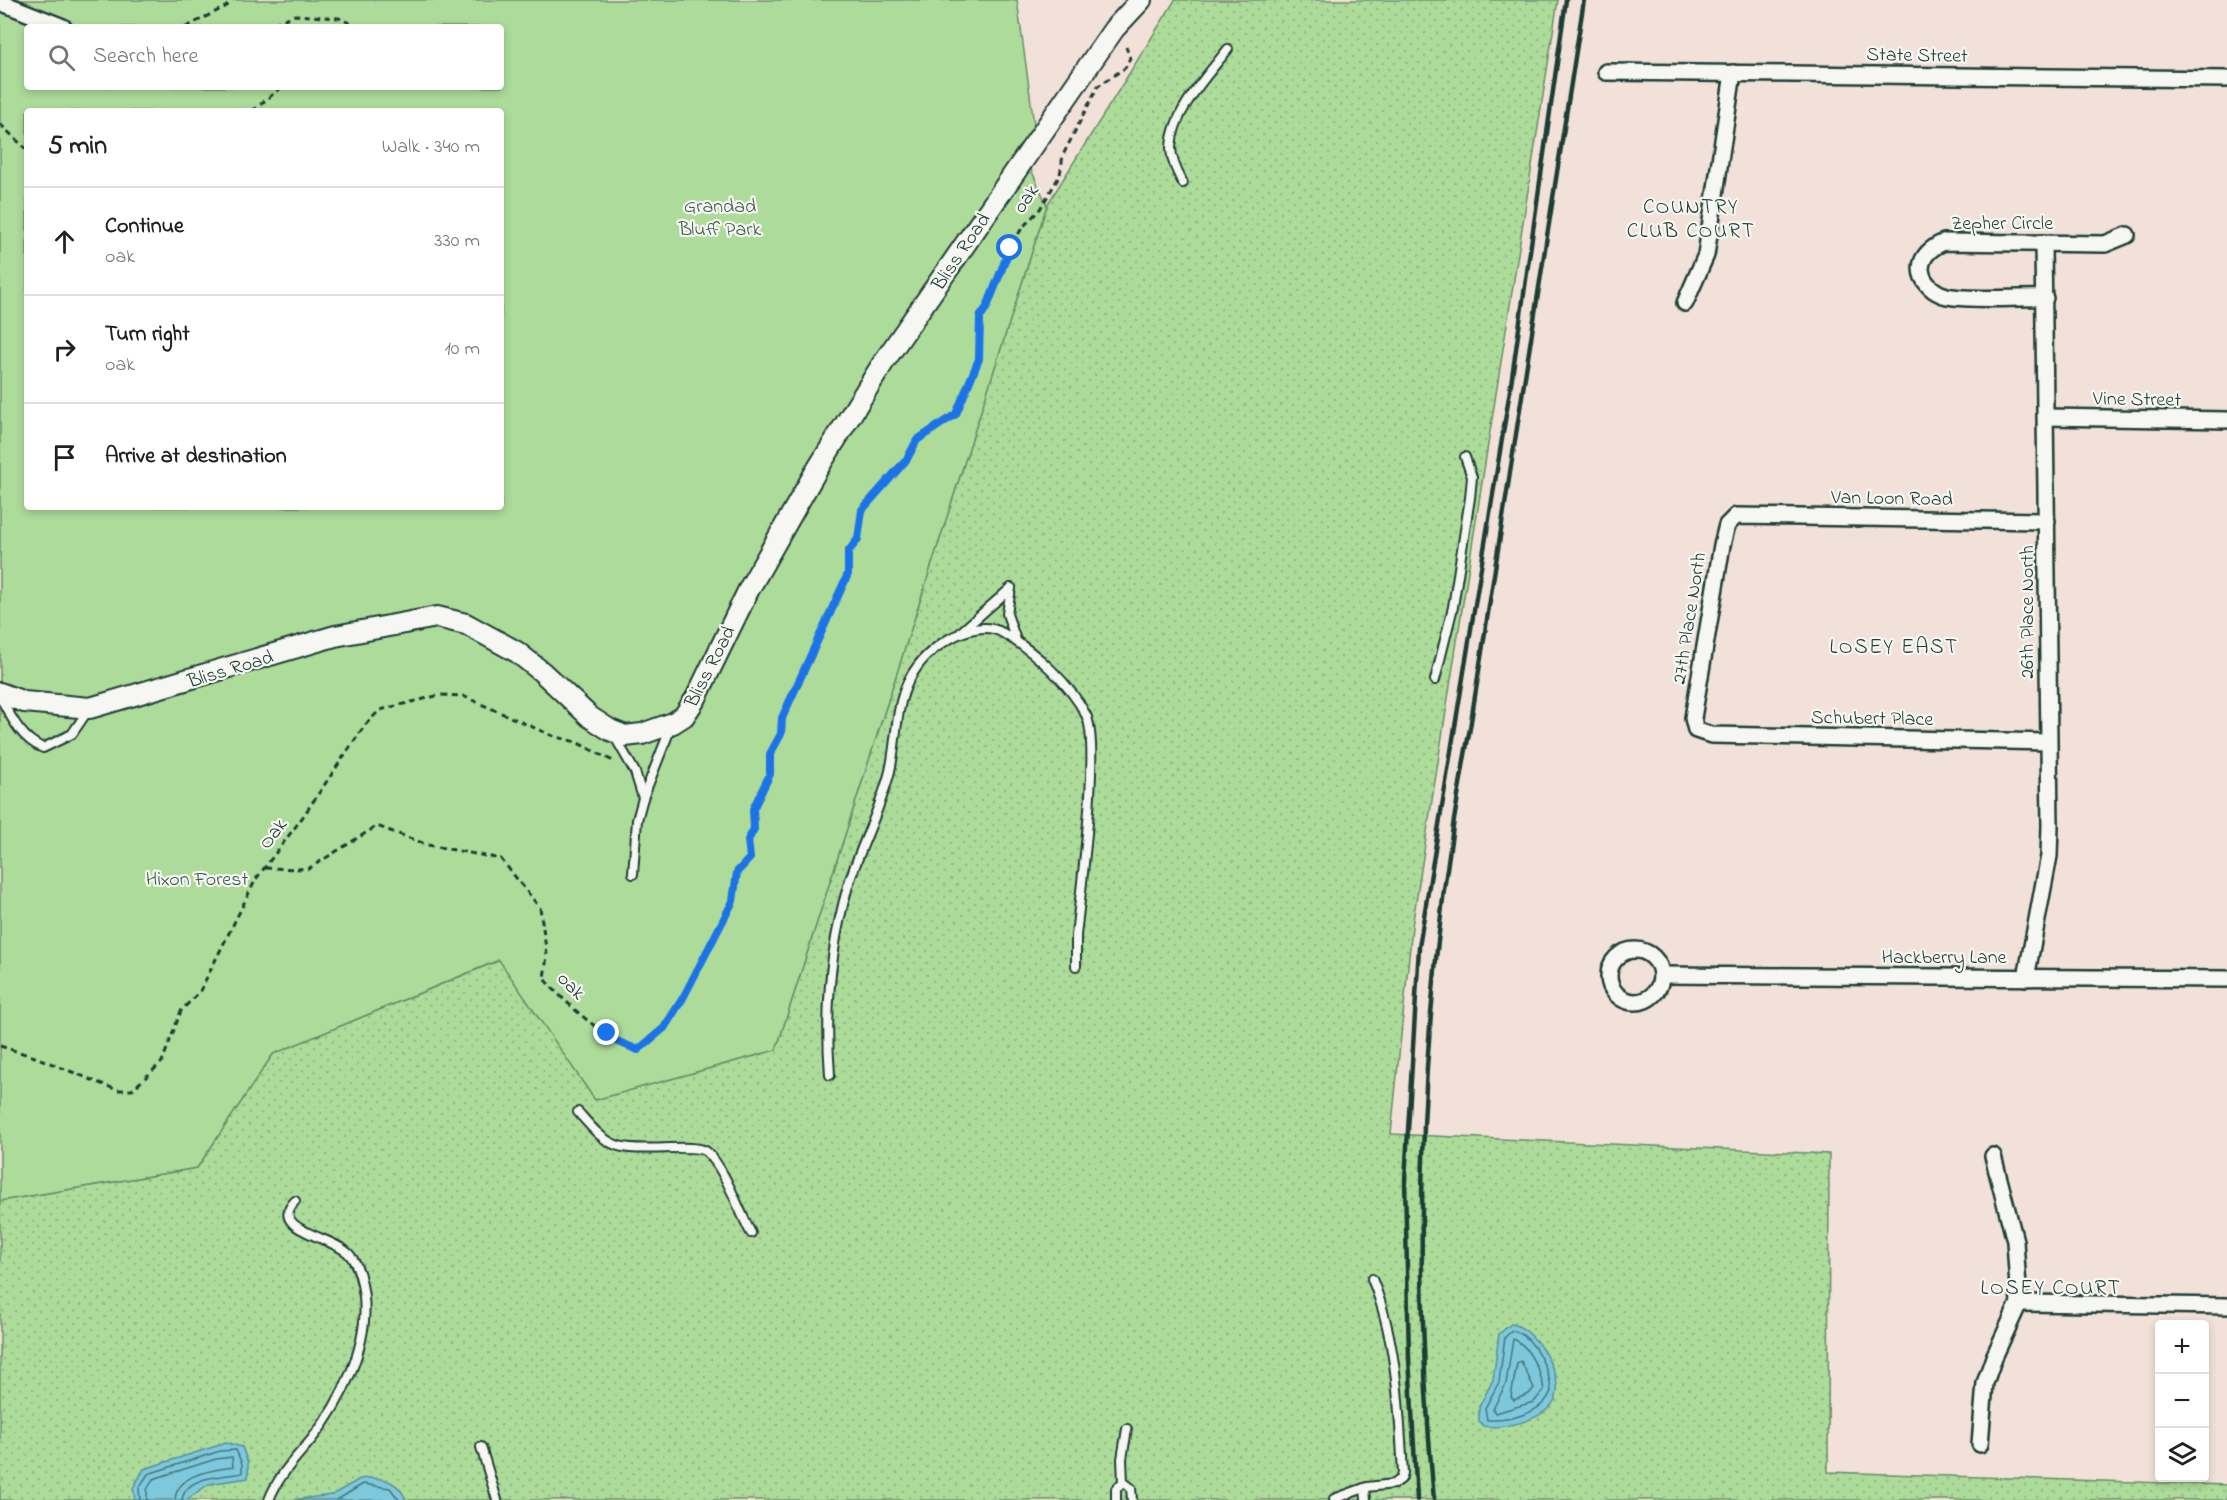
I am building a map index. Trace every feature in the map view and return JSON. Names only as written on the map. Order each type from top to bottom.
[{"type":"street","name":"Bliss Road","points":[[0,695],[24,702],[90,708],[335,636],[438,617],[466,624],[517,652],[590,717],[610,730],[626,736],[642,734],[673,723],[684,716],[696,698],[749,589],[815,473],[883,363],[1114,29],[1141,0]]},
{"type":"street","points":[[0,2],[55,24]]},
{"type":"street","name":"State Street","points":[[1606,72],[2227,79]]},
{"type":"street","points":[[1685,303],[1706,255],[1733,73]]},
{"type":"street","name":"Zepher Circle","points":[[2045,297],[1948,296],[1928,285],[1922,276],[1924,256],[1944,242],[2105,244],[2127,235]]},
{"type":"street","name":"26th Place North","points":[[2026,978],[2049,856],[2043,243]]},
{"type":"street","name":"Vine Street","points":[[2046,417],[2227,420]]},
{"type":"street","name":"Van Loon Road","points":[[1736,516],[2047,521]]},
{"type":"street","name":"27th Place North","points":[[1696,730],[1693,718],[1722,545],[1728,525],[1736,516]]},
{"type":"street","name":"Schubert Place","points":[[1696,730],[1712,735],[2048,742]]},
{"type":"street","name":"Hackberry Lane","points":[[1661,975],[2227,979]]},
{"type":"street","points":[[1980,1444],[1985,1383],[1994,1357],[2019,1303],[2015,1241],[1992,1156]]},
{"type":"street","points":[[2019,1303],[2227,1306]]},
{"type":"lane","points":[[1183,183],[1175,168],[1171,149],[1173,137],[1192,98],[1228,49]]},
{"type":"lane","points":[[1435,680],[1453,607],[1470,498],[1472,477],[1465,457]]},
{"type":"lane","points":[[830,1075],[827,1036],[835,939],[849,885],[890,771],[904,691],[917,666],[938,647],[959,634],[1011,588],[1007,614],[1016,640]]},
{"type":"lane","points":[[959,634],[975,629],[997,629],[1016,640],[1051,669],[1087,716],[1091,731],[1092,752],[1076,936],[1076,966]]},
{"type":"lane","points":[[0,695],[16,726],[32,744],[43,748],[72,734],[90,708]]},
{"type":"lane","points":[[633,874],[637,820],[643,798],[673,723]]},
{"type":"lane","points":[[610,730],[634,769],[643,798]]},
{"type":"lane","points":[[578,1112],[599,1135],[616,1146],[704,1149],[718,1169],[751,1233]]},
{"type":"lane","points":[[269,1500],[283,1474],[324,1422],[333,1406],[348,1376],[364,1322],[364,1296],[357,1266],[349,1254],[337,1244],[301,1231],[292,1224],[288,1216],[289,1207],[295,1201]]},
{"type":"lane","points":[[1334,1499],[1365,1488],[1394,1484],[1401,1479],[1403,1473],[1399,1418],[1385,1310],[1372,1279]]},
{"type":"lane","points":[[1116,1500],[1116,1490],[1123,1482],[1122,1459],[1127,1429]]},
{"type":"lane","points":[[481,1447],[497,1500]]},
{"type":"lane","points":[[1123,1482],[1131,1488],[1132,1500]]},
{"type":"lane","points":[[1365,1488],[1366,1500]]},
{"type":"path","points":[[192,24],[227,6],[230,0]]},
{"type":"path","points":[[272,24],[295,15],[339,18],[352,24]]},
{"type":"path","name":"oak","points":[[265,868],[308,868],[376,826],[428,845],[501,859],[540,908],[547,955],[544,979],[558,995],[614,1040],[638,1050],[664,1028],[683,998],[733,901],[737,872],[750,858],[748,840],[754,829],[753,809],[770,774],[770,754],[781,734],[782,718],[848,574],[848,552],[858,539],[862,510],[907,459],[917,440],[956,414],[979,359],[980,317],[987,307],[1010,248],[1022,228],[1040,209],[1060,175],[1063,155],[1098,86],[1125,68],[1130,58],[1122,38],[1114,29]]},
{"type":"path","points":[[256,108],[278,90]]},
{"type":"path","points":[[0,124],[24,147]]},
{"type":"path","name":"Oak","points":[[0,1047],[35,1057],[117,1090],[132,1090],[162,1062],[181,1011],[200,992],[256,879],[365,725],[380,710],[440,695],[463,696],[634,769]]},
{"type":"green space","points":[[0,0],[1017,0],[1036,139],[1025,156],[1047,205],[776,1050],[595,1100],[499,960],[273,1054],[197,1168],[0,1201]]},
{"type":"green space","points":[[1175,0],[1558,0],[1412,927],[1391,1134],[1829,1154],[1828,1472],[2227,1485],[2227,1500],[0,1500],[0,1201],[197,1168],[273,1054],[500,960],[595,1100],[776,1050],[1047,205]]},
{"type":"water","points":[[1511,1324],[1528,1333],[1543,1351],[1554,1373],[1557,1392],[1554,1401],[1538,1416],[1515,1424],[1483,1426],[1479,1421],[1479,1407],[1493,1380],[1499,1334]]},
{"type":"water","points":[[226,1443],[242,1447],[248,1463],[248,1478],[209,1484],[186,1500],[135,1500],[133,1488],[144,1469]]},
{"type":"water","points":[[360,1479],[391,1482],[400,1489],[406,1500],[291,1500],[332,1495]]},
{"type":"railway","points":[[1417,1500],[1409,1358],[1405,1180],[1419,947],[1511,384],[1566,0]]},
{"type":"railway","points":[[1434,1500],[1427,1403],[1422,1210],[1431,1016],[1440,920],[1453,824],[1584,0]]},
{"type":"district","name":"COUNTRY CLUB COURT","points":[[1691,218]]},
{"type":"district","name":"LOSEY EAST","points":[[1894,646]]},
{"type":"district","name":"LOSEY COURT","points":[[2051,1287]]},
{"type":"route","points":[[607,1033],[614,1040],[638,1050],[664,1028],[683,998],[733,901],[737,888],[737,872],[750,858],[748,840],[754,829],[753,809],[770,774],[770,754],[781,734],[782,718],[848,574],[848,552],[858,539],[862,510],[875,492],[907,459],[917,440],[956,414],[979,359],[980,317],[987,307],[1010,248]]},
{"type":"park label","name":"Grandad Bluff Park","points":[[720,216]]},
{"type":"park label","name":"Hixon Forest","points":[[197,878]]}]
